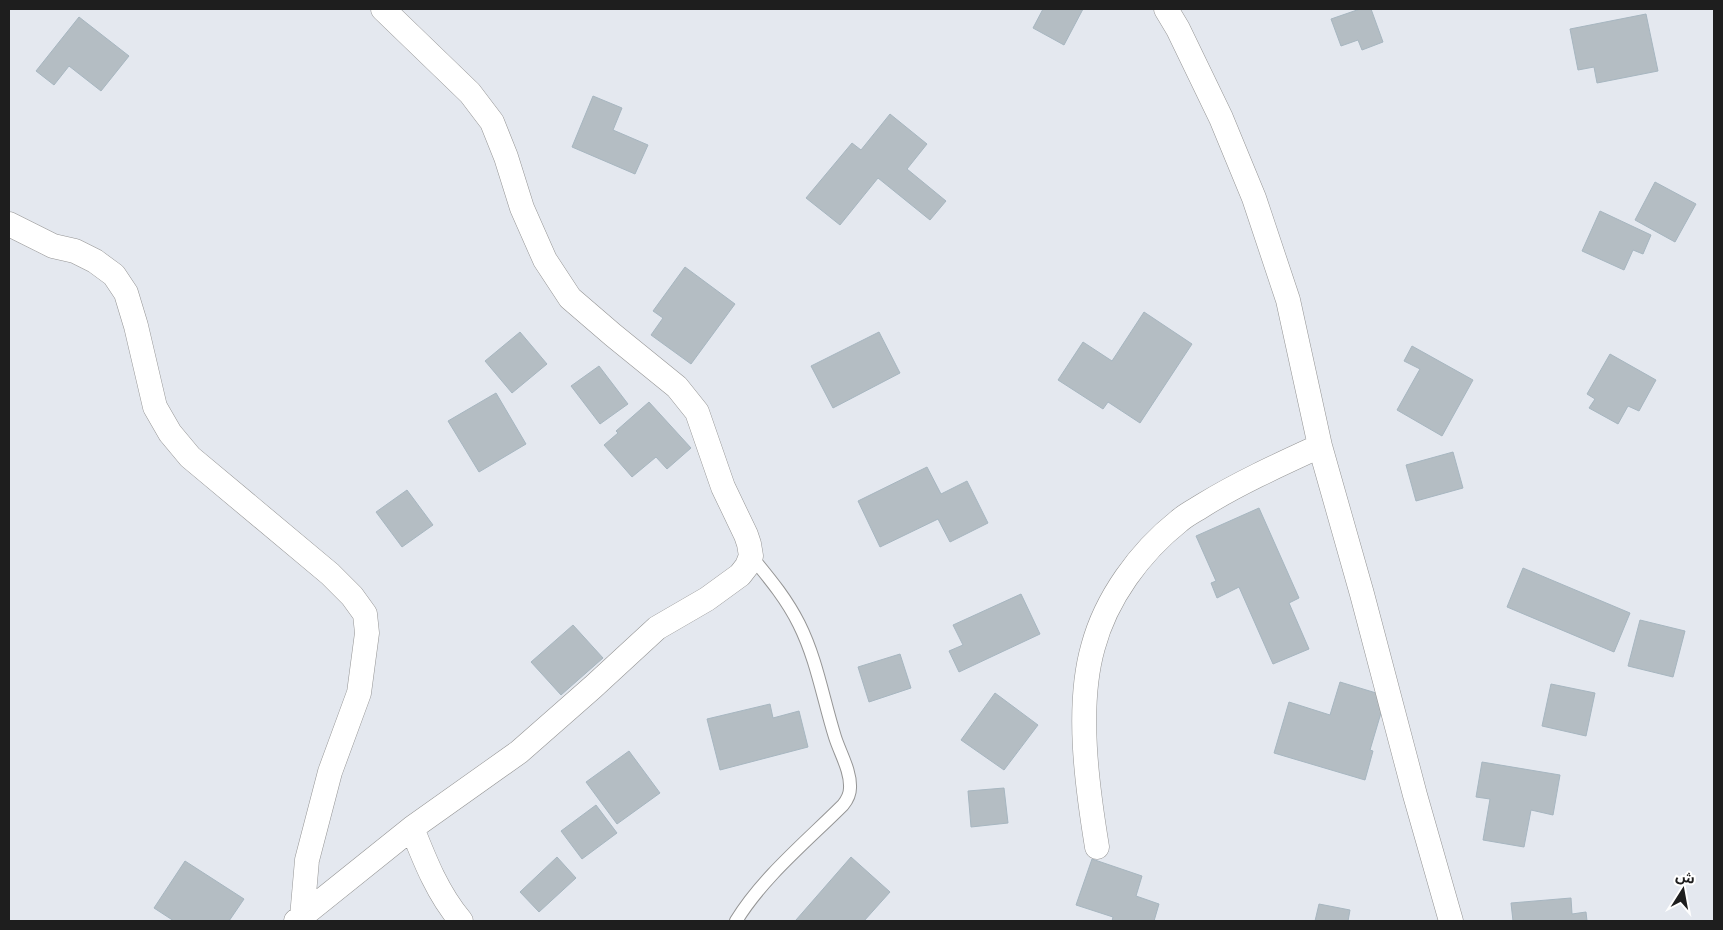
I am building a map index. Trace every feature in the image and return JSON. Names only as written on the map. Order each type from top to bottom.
[{"type":"street","points":[[299,919],[412,828],[519,752],[593,688],[657,628],[706,599],[740,575],[747,566],[751,556],[746,534],[723,488],[697,412],[678,387],[570,298],[545,260],[522,208],[506,157],[492,122],[470,94],[383,9]]},
{"type":"street","points":[[1166,9],[1178,29],[1221,118],[1254,198],[1288,300],[1320,446],[1451,921]]},
{"type":"street","points":[[9,224],[53,246],[75,251],[96,262],[114,275],[126,293],[136,326],[155,408],[170,433],[190,457],[330,574],[352,596],[365,614],[367,633],[359,693],[330,772],[307,860],[299,919]]},
{"type":"street","points":[[1097,847],[1088,784],[1085,694],[1093,648],[1105,613],[1146,552],[1180,520],[1216,497],[1320,446]]},
{"type":"street","points":[[412,828],[428,870],[461,921]]},
{"type":"lane","points":[[736,921],[768,880],[843,805],[851,789],[812,655],[800,624],[783,595],[751,556]]},
{"type":"building","points":[[1043,9],[1083,9],[1064,45],[1033,28]]},
{"type":"building","points":[[1360,9],[1371,9],[1383,42],[1362,50],[1358,40],[1341,46],[1331,19]]},
{"type":"building","points":[[1646,14],[1658,71],[1597,83],[1594,67],[1578,70],[1570,29]]},
{"type":"building","points":[[79,17],[129,56],[101,91],[69,66],[54,85],[36,71]]},
{"type":"building","points":[[593,96],[622,108],[613,130],[648,145],[635,174],[572,147]]},
{"type":"building","points":[[890,114],[927,144],[907,169],[946,201],[930,220],[878,178],[840,225],[806,198],[852,143],[861,150]]},
{"type":"building","points":[[1655,182],[1696,204],[1675,242],[1635,220]]},
{"type":"building","points":[[1600,211],[1651,235],[1643,254],[1633,250],[1624,270],[1582,251]]},
{"type":"building","points":[[685,267],[735,304],[691,364],[651,335],[663,318],[653,311]]},
{"type":"building","points":[[1144,312],[1192,344],[1140,423],[1108,402],[1103,409],[1058,380],[1083,342],[1112,361]]},
{"type":"building","points":[[520,332],[547,364],[512,393],[485,361]]},
{"type":"building","points":[[879,332],[900,373],[833,408],[811,366]]},
{"type":"building","points":[[1412,346],[1473,380],[1442,436],[1397,410],[1420,369],[1404,361]]},
{"type":"building","points":[[1610,354],[1656,380],[1639,411],[1628,406],[1618,424],[1589,408],[1595,399],[1587,394]]},
{"type":"building","points":[[599,366],[628,404],[600,424],[571,386]]},
{"type":"building","points":[[496,393],[526,444],[479,472],[448,421]]},
{"type":"building","points":[[649,402],[691,448],[667,469],[656,457],[632,477],[604,445],[618,433],[616,431]]},
{"type":"building","points":[[1453,452],[1463,488],[1416,501],[1406,465]]},
{"type":"building","points":[[927,467],[941,494],[967,481],[988,523],[950,542],[938,519],[880,547],[858,501]]},
{"type":"building","points":[[407,490],[433,525],[402,547],[376,512]]},
{"type":"building","points":[[1259,508],[1299,598],[1289,603],[1309,649],[1273,664],[1239,587],[1217,598],[1211,583],[1216,581],[1196,536]]},
{"type":"building","points":[[1523,568],[1630,613],[1614,652],[1507,607]]},
{"type":"building","points":[[1021,594],[1040,634],[959,672],[949,651],[963,645],[953,625]]},
{"type":"building","points":[[1640,620],[1685,631],[1673,677],[1628,666]]},
{"type":"building","points":[[573,625],[603,658],[561,695],[531,662]]},
{"type":"building","points":[[900,654],[911,688],[869,702],[858,667]]},
{"type":"building","points":[[1340,682],[1386,696],[1370,750],[1373,751],[1365,780],[1274,753],[1289,702],[1330,715]]},
{"type":"building","points":[[1551,684],[1595,693],[1586,736],[1542,726]]},
{"type":"building","points":[[995,693],[1038,725],[1004,770],[961,740]]},
{"type":"building","points":[[770,704],[773,718],[799,711],[808,747],[720,770],[707,719]]},
{"type":"building","points":[[629,751],[660,793],[617,824],[586,782]]},
{"type":"building","points":[[1482,762],[1560,775],[1553,815],[1531,810],[1524,847],[1483,840],[1490,799],[1476,797]]},
{"type":"building","points":[[1004,788],[1008,823],[971,827],[968,791]]},
{"type":"building","points":[[596,805],[617,833],[582,859],[561,831]]},
{"type":"building","points":[[557,857],[576,878],[539,912],[520,892]]},
{"type":"building","points":[[851,857],[890,892],[864,921],[796,920]]},
{"type":"building","points":[[1092,859],[1142,876],[1136,896],[1159,904],[1154,921],[1112,921],[1113,917],[1076,905]]},
{"type":"building","points":[[185,861],[244,899],[229,921],[174,921],[154,908]]},
{"type":"building","points":[[1571,898],[1572,914],[1586,912],[1587,921],[1513,921],[1511,903]]},
{"type":"building","points":[[1319,904],[1350,910],[1348,921],[1315,921]]}]
